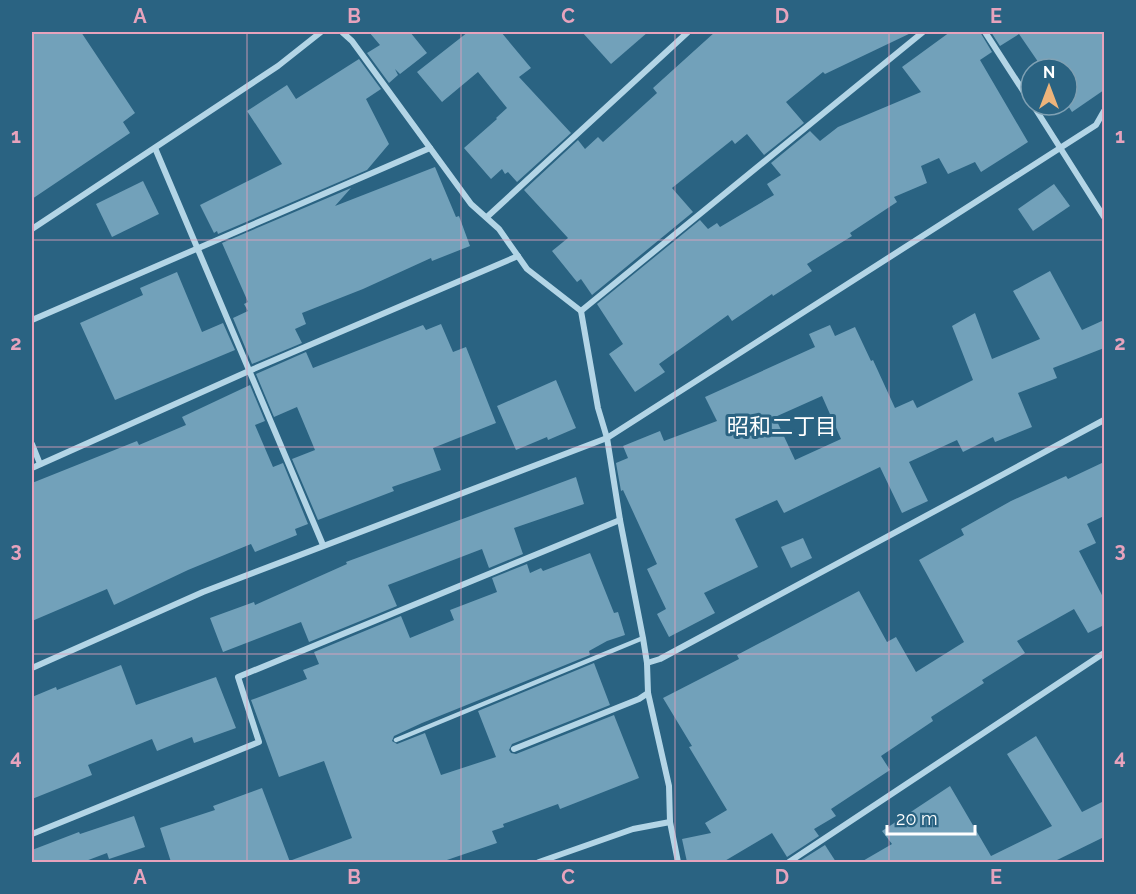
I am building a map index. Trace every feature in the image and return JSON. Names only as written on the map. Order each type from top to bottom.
[{"type":"street","points":[[32,229],[278,66],[321,32]]},
{"type":"street","points":[[342,32],[352,41],[471,204],[499,229],[527,269],[582,311],[598,408],[607,438],[620,520],[644,638],[648,693],[669,786],[670,822],[678,862]]},
{"type":"street","points":[[487,217],[688,32]]},
{"type":"street","points":[[582,311],[923,32]]},
{"type":"street","points":[[985,32],[1019,84]]},
{"type":"street","points":[[32,668],[203,592],[607,438],[1096,125],[1104,111]]},
{"type":"street","points":[[1040,117],[1104,216]]},
{"type":"street","points":[[155,148],[323,545]]},
{"type":"street","points":[[32,320],[430,148]]},
{"type":"street","points":[[32,468],[249,371],[518,256]]},
{"type":"street","points":[[647,663],[660,659],[1104,420]]},
{"type":"street","points":[[32,444],[40,464]]},
{"type":"street","points":[[32,834],[260,742],[238,677],[620,520]]},
{"type":"street","points":[[789,862],[1104,653]]},
{"type":"street","points":[[514,749],[639,699],[648,693]]},
{"type":"street","points":[[539,862],[633,829],[670,822]]},
{"type":"lane","points":[[396,740],[644,638]]},
{"type":"building","points":[[32,32],[81,32],[135,113],[123,122],[130,133],[32,199]]},
{"type":"building","points":[[369,32],[410,32],[427,53],[400,74],[395,69],[398,75],[389,83],[367,53],[380,45]]},
{"type":"building","points":[[468,32],[501,32],[531,68],[519,77],[571,133],[517,182],[508,172],[505,174],[502,169],[491,179],[464,148],[507,108],[478,72],[442,102],[417,72]]},
{"type":"building","points":[[582,32],[648,32],[611,64]]},
{"type":"building","points":[[715,32],[913,32],[825,74],[823,72],[786,102],[804,123],[764,155],[747,134],[735,144],[732,140],[672,188],[693,212],[592,295],[581,279],[577,282],[552,251],[568,238],[524,190],[578,140],[585,149],[598,137],[603,142],[657,93],[653,88]]},
{"type":"building","points":[[950,32],[980,32],[992,52],[980,60],[1028,142],[981,172],[975,162],[948,174],[939,158],[921,166],[927,183],[894,197],[897,202],[850,233],[852,236],[807,264],[812,271],[732,321],[728,315],[659,364],[665,372],[635,392],[609,354],[623,344],[597,304],[700,220],[708,229],[717,223],[720,227],[774,195],[767,184],[781,175],[771,163],[810,131],[820,141],[838,127],[921,92],[902,67]]},
{"type":"building","points":[[991,32],[1104,32],[1104,90],[1079,107],[1079,57],[1035,57],[1019,34],[1000,46]]},
{"type":"building","points":[[359,59],[381,89],[366,99],[389,144],[367,170],[218,234],[217,231],[214,233],[200,205],[282,164],[247,111],[287,85],[296,99]]},
{"type":"building","points":[[435,167],[456,217],[459,216],[470,246],[432,261],[431,258],[363,289],[302,313],[306,324],[295,329],[302,343],[252,364],[233,318],[248,311],[244,304],[248,302],[222,243],[351,188],[335,206]]},
{"type":"building","points":[[143,181],[159,214],[112,237],[96,204]]},
{"type":"building","points":[[1054,184],[1070,206],[1033,231],[1018,209]]},
{"type":"building","points":[[1050,271],[1082,330],[1104,320],[1104,348],[1053,368],[1057,378],[1018,393],[1032,427],[995,442],[993,437],[963,452],[957,440],[909,462],[928,501],[902,513],[880,467],[784,513],[777,500],[735,519],[758,567],[704,593],[715,613],[669,637],[657,614],[666,609],[647,569],[657,564],[623,490],[621,491],[616,463],[628,458],[623,446],[660,431],[664,441],[717,421],[705,397],[815,347],[809,334],[830,325],[835,336],[855,327],[895,408],[913,400],[917,408],[973,380],[952,326],[975,313],[992,359],[1040,339],[1013,291]],"holes":[[[822,396],[841,439],[795,460],[775,417]]]},
{"type":"building","points":[[177,272],[202,332],[223,323],[235,350],[115,400],[80,323],[143,295],[140,288]]},
{"type":"building","points":[[441,324],[453,352],[466,347],[496,423],[433,448],[441,470],[392,487],[394,491],[318,520],[292,459],[315,450],[297,407],[274,417],[256,374],[306,352],[313,368],[423,325],[426,330]]},
{"type":"building","points":[[556,380],[576,428],[516,450],[497,406]]},
{"type":"building","points":[[250,385],[265,421],[255,425],[273,467],[283,463],[308,524],[295,529],[297,535],[255,552],[251,544],[188,570],[114,605],[107,589],[32,621],[32,483],[137,441],[139,445],[186,425],[182,417]]},
{"type":"building","points":[[1104,462],[1104,516],[1087,524],[1096,543],[1079,551],[1104,599],[1104,625],[1088,633],[1074,609],[1017,641],[1025,653],[982,680],[984,683],[931,717],[933,721],[881,756],[890,770],[831,809],[836,816],[814,829],[819,836],[787,857],[772,833],[723,862],[687,862],[682,839],[711,833],[705,823],[727,810],[663,698],[739,659],[737,655],[859,591],[887,642],[896,637],[916,672],[964,642],[919,560],[964,535],[961,529],[1011,501]]},
{"type":"building","points":[[576,477],[584,504],[514,528],[523,554],[489,568],[482,549],[388,585],[397,606],[309,642],[301,622],[223,652],[210,618],[254,602],[255,605],[347,564],[346,562]]},
{"type":"building","points":[[803,538],[812,558],[791,568],[781,547]]},
{"type":"building","points":[[590,553],[614,613],[618,612],[625,635],[607,641],[589,651],[590,655],[422,723],[394,736],[392,741],[397,744],[425,733],[441,775],[496,757],[478,711],[594,663],[610,705],[512,744],[509,750],[516,754],[614,715],[639,778],[560,809],[558,804],[503,824],[504,827],[492,831],[497,843],[441,862],[293,862],[292,860],[352,838],[324,761],[279,777],[251,700],[307,679],[303,670],[319,664],[314,652],[401,616],[410,638],[454,620],[450,610],[497,592],[492,578],[527,564],[530,573],[541,568],[543,571]]},
{"type":"building","points":[[121,665],[136,705],[216,677],[236,728],[194,743],[192,737],[157,751],[152,739],[88,765],[92,775],[32,799],[32,697],[56,687],[57,690]]},
{"type":"building","points":[[1036,736],[1082,812],[1104,801],[1104,837],[1053,862],[861,862],[892,844],[882,831],[950,786],[991,856],[1052,826],[1007,754]]},
{"type":"building","points":[[262,788],[290,862],[171,862],[160,828],[215,810],[213,806]]},
{"type":"building","points":[[134,816],[145,847],[109,859],[107,853],[83,862],[32,862],[32,850],[79,832],[80,834]]},
{"type":"building","points":[[825,845],[836,862],[798,862]]},
{"type":"district","name":"昭和二丁目","points":[[782,426]]}]
